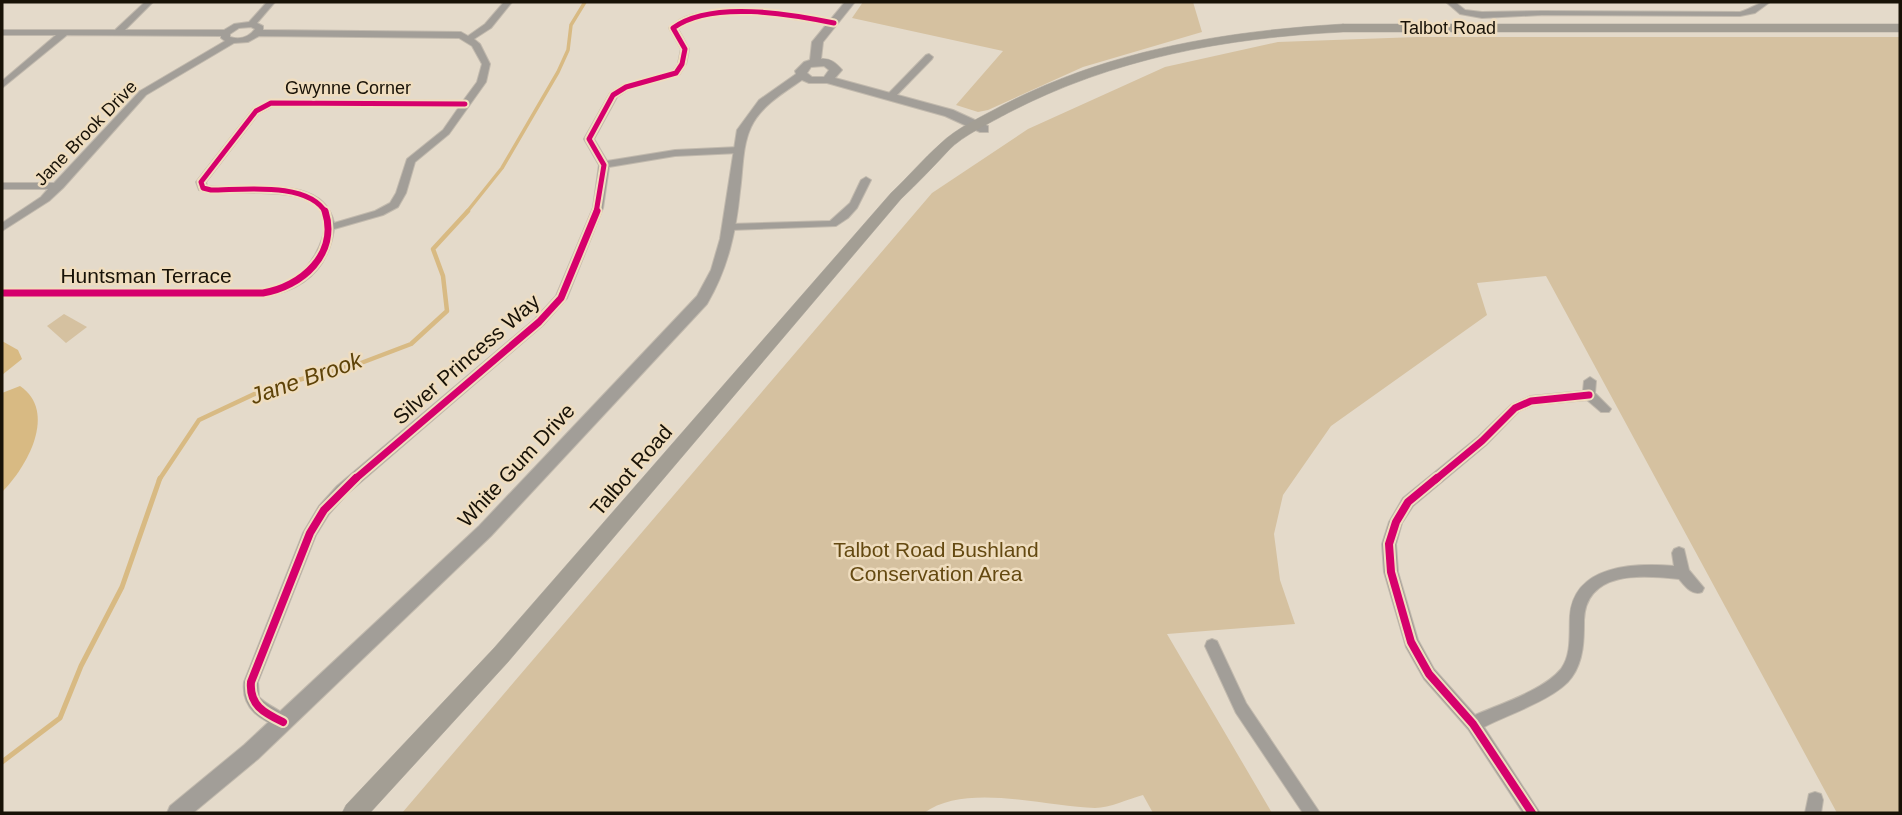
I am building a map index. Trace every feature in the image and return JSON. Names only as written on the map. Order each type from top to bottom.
[{"type":"main road","name":"Talbot Road","points":[[354,813],[501,655],[896,196],[940,154],[952,152],[976,129],[1006,115],[1010,108],[1072,78],[1120,61],[1194,43],[1268,31],[1343,28],[1900,28]]},
{"type":"street","points":[[118,32],[149,2]]},
{"type":"street","points":[[258,33],[260,28],[252,24],[271,2]]},
{"type":"street","points":[[330,226],[379,214],[394,205],[401,193],[410,161],[441,138],[487,69],[476,44],[470,38],[488,26],[508,2]]},
{"type":"street","points":[[820,62],[816,47],[850,2]]},
{"type":"street","points":[[1450,2],[1463,12],[1482,15],[1741,14],[1766,2]]},
{"type":"street","points":[[739,150],[675,153],[604,165],[601,155],[591,144],[590,135],[612,95],[626,87],[669,76],[680,69],[685,49],[673,28],[680,20],[707,12],[746,9],[834,23]]},
{"type":"street","name":"Jane Brook Drive","points":[[2,228],[35,207],[58,186],[143,93],[228,37],[237,26],[252,24]]},
{"type":"street","points":[[2,32],[118,32],[228,37]]},
{"type":"street","points":[[2,85],[65,32]]},
{"type":"street","name":"Jane Brook Drive","points":[[228,37],[246,40],[258,33],[454,35],[470,38]]},
{"type":"street","points":[[890,97],[929,57]]},
{"type":"street","points":[[805,78],[803,67],[820,62],[835,66],[831,78]]},
{"type":"street","name":"White Gum Drive","points":[[177,813],[283,722],[485,531],[702,300],[720,270],[730,228],[739,150],[745,127],[766,99],[786,85],[805,78],[831,78],[937,111],[976,129]]},
{"type":"street","name":"Gwynne Corner","points":[[330,226],[326,211],[308,197],[285,192],[211,190],[203,188],[201,182],[256,111],[271,103],[465,104]]},
{"type":"street","name":"Silver Princess Way","points":[[283,722],[258,709],[251,701],[251,681],[317,520],[342,490],[539,322],[561,298],[598,208],[604,165]]},
{"type":"street","points":[[730,228],[832,224],[844,218],[858,202],[866,180]]},
{"type":"street","points":[[2,186],[58,186]]},
{"type":"street","name":"Huntsman Terrace","points":[[2,293],[263,293],[289,287],[309,271],[326,241],[330,226]]},
{"type":"street","points":[[1532,813],[1473,724],[1429,674],[1411,642],[1391,572],[1389,544],[1396,522],[1408,502],[1482,441],[1515,408],[1590,388],[1605,410]]},
{"type":"street","points":[[1679,553],[1682,573],[1698,589]]},
{"type":"street","points":[[1473,724],[1564,676],[1574,659],[1578,609],[1584,595],[1594,584],[1632,571],[1682,573]]},
{"type":"street","points":[[1212,646],[1241,708],[1312,813]]},
{"type":"green space","points":[[863,2],[1193,2],[1202,32],[1083,67],[988,110],[978,112],[956,105],[1003,51],[852,18]]},
{"type":"green space","name":"Talbot Road Bushland Conservation Area","points":[[1417,37],[1900,37],[1900,813],[1837,813],[1546,276],[1477,283],[1487,315],[1331,426],[1283,495],[1274,534],[1280,580],[1295,624],[1167,634],[1272,813],[1153,813],[1143,795],[1101,808],[1007,798],[962,799],[941,804],[924,813],[402,813],[932,193],[1028,129],[1165,67],[1278,42]]},
{"type":"green space","points":[[64,314],[87,327],[66,343],[47,326]]},
{"type":"shaded area","points":[[2,341],[18,350],[22,359],[2,375]]},
{"type":"shaded area","points":[[20,386],[31,397],[37,410],[38,424],[29,454],[21,469],[2,492],[2,393]]},
{"type":"waterway","name":"Jane Brook","points":[[466,213],[502,168],[558,72],[568,50],[571,25],[585,2]]},
{"type":"waterway","name":"Jane Brook","points":[[160,479],[199,420],[265,389],[361,363],[411,344],[447,311],[443,276],[433,249],[468,211]]},
{"type":"waterway","name":"Jane Brook","points":[[2,762],[60,718],[81,666],[122,587],[160,479]]},
{"type":"cycle path","points":[[283,722],[254,703],[250,690],[251,682],[310,533],[324,510],[342,490],[539,322],[561,298],[598,208],[604,165],[589,139],[613,95],[626,87],[676,73],[682,64],[685,49],[673,28],[684,19],[702,14],[749,12],[834,23]]},
{"type":"cycle path","points":[[2,293],[263,293],[286,288],[307,274],[325,243],[328,221],[318,202],[308,196],[281,191],[211,190],[203,188],[201,182],[256,111],[271,103],[465,104]]},
{"type":"cycle path","points":[[1532,813],[1473,724],[1429,674],[1411,642],[1391,572],[1389,544],[1396,522],[1408,502],[1482,441],[1515,408],[1531,401],[1589,395]]}]
